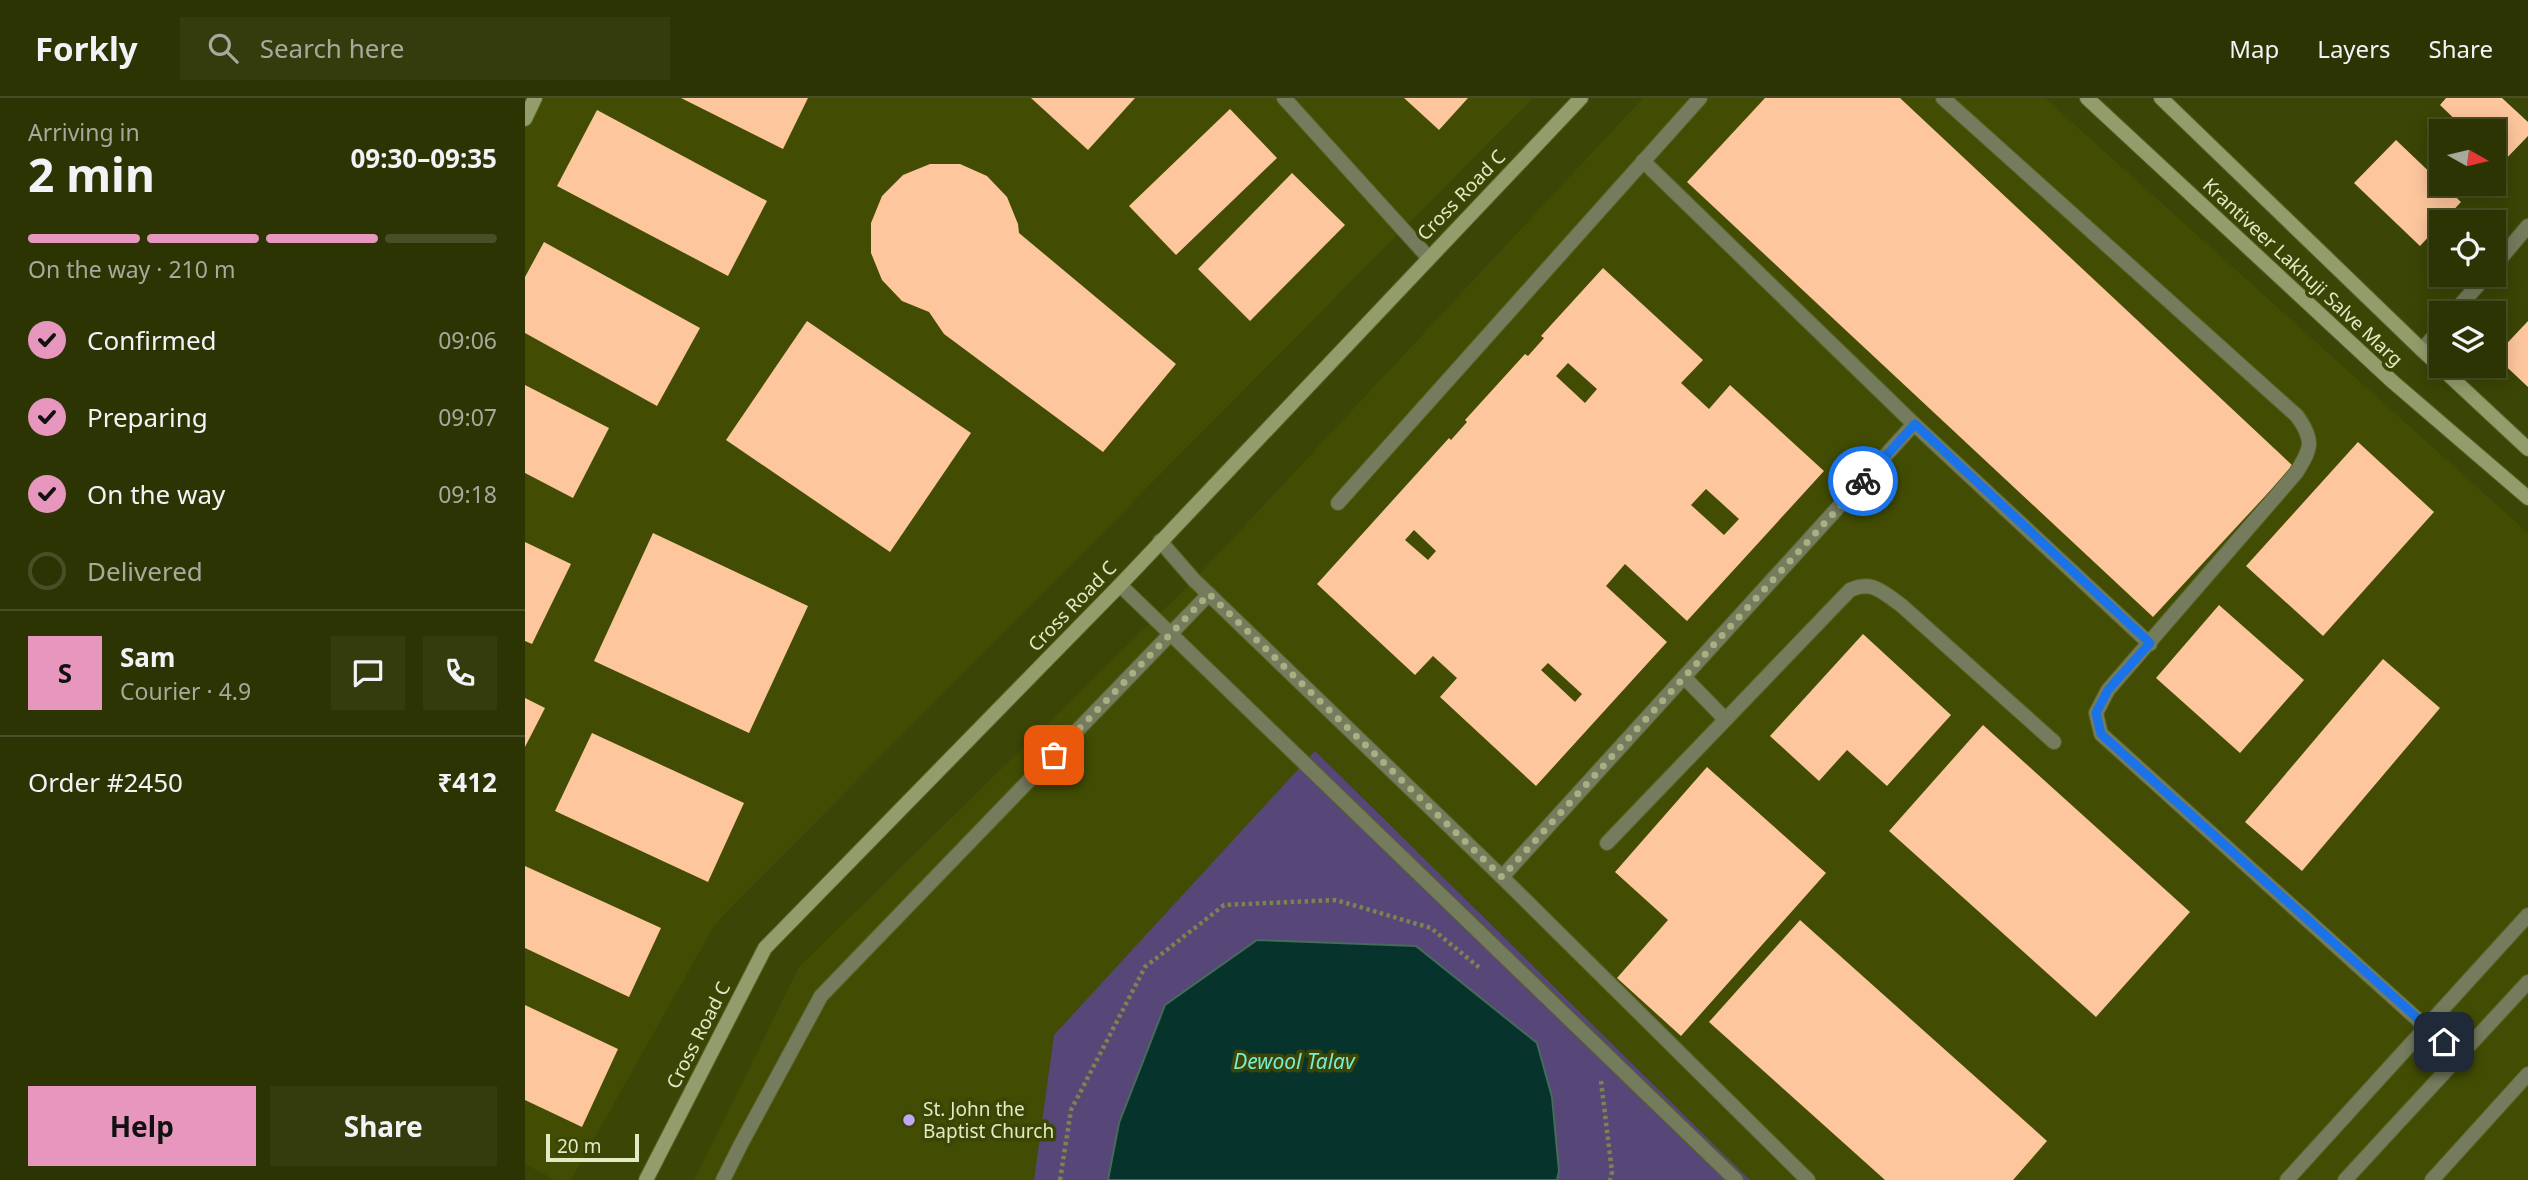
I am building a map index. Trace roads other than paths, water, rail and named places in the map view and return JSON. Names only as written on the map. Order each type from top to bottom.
[{"type":"main road","points":[[525,119],[535,98]]},
{"type":"main road","name":"Cross Road C","points":[[646,1180],[765,948],[1120,585],[1581,98]]},
{"type":"main road","name":"Krantiveer Lakhuji Salve Marg","points":[[2087,98],[2393,382],[2528,498]]},
{"type":"main road","name":"Krantiveer Lakhuji Salve Marg","points":[[2161,98],[2528,449]]},
{"type":"street","points":[[1284,98],[1429,257]]},
{"type":"street","points":[[1338,503],[1700,98]]},
{"type":"street","points":[[1943,98],[2297,416],[2308,437],[2309,453],[2296,473],[2108,690],[2096,713],[2101,734],[2461,1056]]},
{"type":"street","points":[[1643,161],[1915,424],[2150,643]]},
{"type":"street","points":[[2506,252],[2528,226]]},
{"type":"street","points":[[2464,301],[2476,287]]},
{"type":"street","points":[[2422,350],[2429,342]]},
{"type":"street","points":[[1502,877],[1915,424]]},
{"type":"street","points":[[1160,541],[1209,594],[1502,877],[1808,1180]]},
{"type":"street","points":[[1607,843],[1850,590],[1863,584],[1875,588],[1901,605],[2054,742]]},
{"type":"street","points":[[1120,585],[1736,1180]]},
{"type":"street","points":[[723,1180],[821,996],[1209,594]]},
{"type":"street","points":[[1684,677],[1725,719]]},
{"type":"street","points":[[2287,1180],[2528,915]]},
{"type":"street","points":[[2345,1180],[2528,982]]},
{"type":"street","points":[[2432,1180],[2528,1074]]},
{"type":"water","name":"Dewool Talav","points":[[1257,940],[1416,946],[1537,1043],[1552,1097],[1559,1171],[1557,1180],[1108,1180],[1119,1123],[1165,1005]]},
{"type":"place","name":"St. John the Baptist Church","points":[[909,1120]]}]
